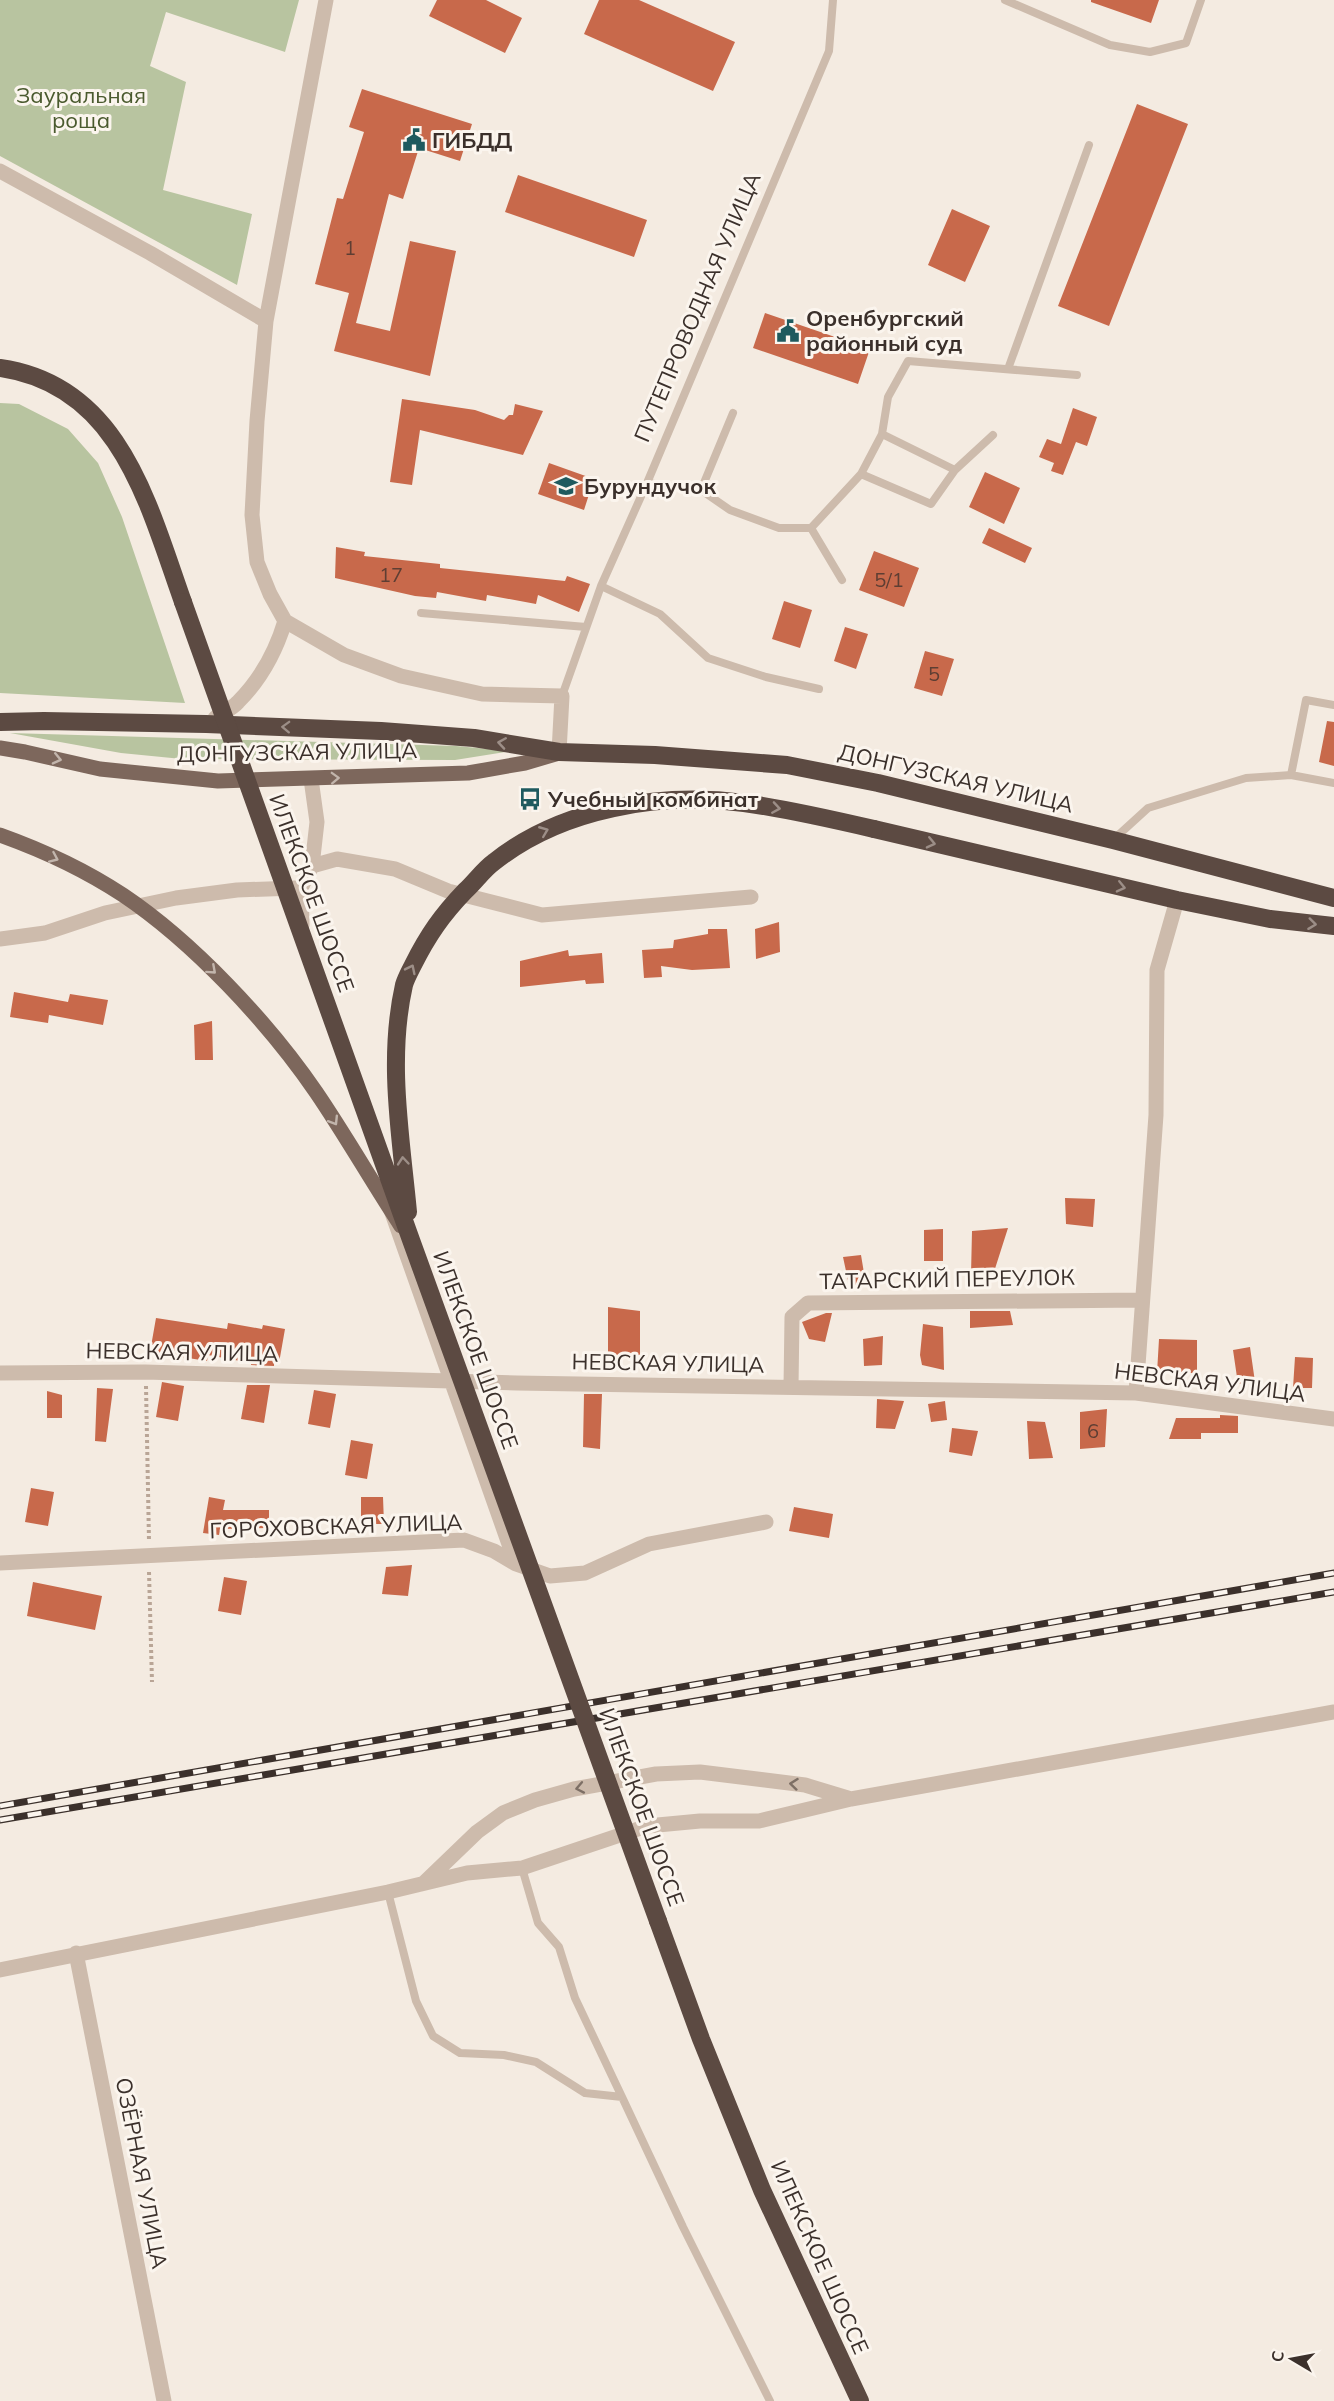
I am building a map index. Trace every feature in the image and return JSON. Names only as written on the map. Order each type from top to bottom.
[{"type":"highway","name":"ИЛЕКСКОЕ ШОССЕ","points":[[0,368],[35,376],[60,388],[84,404],[102,423],[124,453],[151,514],[701,2039],[762,2190],[860,2401]]},
{"type":"highway","name":"ДОНГУЗСКАЯ УЛИЦА","points":[[0,722],[206,724],[381,731],[474,738],[559,752],[655,755],[787,765],[878,783],[1113,840],[1334,898]]},
{"type":"highway","points":[[411,1240],[395,1071],[398,1020],[404,983],[429,934],[493,862],[536,834],[587,814],[639,804],[690,800],[743,803],[802,812],[1177,900],[1270,919],[1334,926]]},
{"type":"main road","name":"ДОНГУЗСКАЯ УЛИЦА","points":[[0,748],[100,770],[218,781],[468,773],[525,763],[559,752]]},
{"type":"main road","points":[[0,836],[76,868],[123,895],[166,928],[222,979],[271,1032],[316,1092],[411,1240]]},
{"type":"street","points":[[326,0],[266,321],[252,515],[257,562],[270,594],[285,621],[344,655],[401,676],[482,693],[562,696],[559,752]]},
{"type":"street","points":[[0,171],[150,253],[266,321]]},
{"type":"street","points":[[206,724],[237,703],[256,680],[277,646],[285,621]]},
{"type":"street","points":[[311,779],[317,822],[312,866],[301,888],[302,953],[449,1380],[516,1564]]},
{"type":"street","points":[[312,866],[337,858],[395,869],[448,891],[542,915],[751,897]]},
{"type":"street","points":[[0,939],[45,933],[105,913],[176,898],[237,890],[301,888]]},
{"type":"street","points":[[1136,1393],[1156,1115],[1156,970],[1177,900]]},
{"type":"street","name":"ТАТАРСКИЙ ПЕРЕУЛОК","points":[[791,1388],[792,1317],[808,1303],[1142,1300]]},
{"type":"street","name":"НЕВСКАЯ УЛИЦА","points":[[0,1373],[145,1372],[517,1383],[1136,1393],[1334,1419]]},
{"type":"street","name":"ГОРОХОВСКАЯ УЛИЦА","points":[[0,1563],[464,1540],[494,1551],[516,1564],[550,1576],[585,1573],[649,1544],[766,1522]]},
{"type":"street","points":[[0,1970],[388,1892],[467,1873],[522,1868],[647,1826],[700,1821],[759,1821],[851,1799],[1334,1712]]},
{"type":"street","points":[[423,1884],[477,1832],[503,1813],[535,1800],[574,1789],[656,1774],[700,1772],[805,1785],[851,1799]]},
{"type":"street","name":"ОЗЁРНАЯ УЛИЦА","points":[[76,1953],[164,2401]]},
{"type":"lane","name":"ПУТЕПРОВОДНАЯ УЛИЦА","points":[[562,696],[601,586],[647,483],[828,51],[833,0]]},
{"type":"lane","points":[[1005,0],[1110,45],[1150,52],[1186,43],[1201,0]]},
{"type":"lane","points":[[1008,369],[1089,145]]},
{"type":"lane","points":[[647,483],[701,490],[730,510],[779,528],[811,528],[861,474],[882,434],[888,397],[908,362],[1077,375]]},
{"type":"lane","points":[[701,490],[733,413]]},
{"type":"lane","points":[[882,434],[955,470]]},
{"type":"lane","points":[[861,474],[931,504],[955,470],[993,435]]},
{"type":"lane","points":[[811,528],[842,580]]},
{"type":"lane","points":[[601,586],[660,614],[708,658],[766,677],[819,689]]},
{"type":"lane","points":[[421,613],[586,627]]},
{"type":"lane","points":[[1291,775],[1306,700],[1334,705]]},
{"type":"lane","points":[[1113,840],[1148,808],[1246,778],[1291,775],[1334,783]]},
{"type":"lane","points":[[522,1868],[538,1923],[559,1947],[575,1998],[683,2227],[770,2401]]},
{"type":"lane","points":[[388,1892],[416,2001],[433,2036],[460,2053],[504,2055],[536,2062],[585,2093],[622,2097]]},
{"type":"path","points":[[145,1372],[153,1682]]},
{"type":"green space","name":"Зауральная роща","points":[[0,0],[299,0],[285,52],[166,12],[150,66],[186,82],[163,190],[252,214],[237,285],[0,156]]},
{"type":"green space","points":[[0,403],[19,404],[68,429],[98,463],[122,517],[185,703],[0,693]]},
{"type":"green space","points":[[10,733],[456,746],[511,751],[455,760],[182,759],[121,753]]},
{"type":"building","points":[[437,0],[486,0],[522,18],[505,53],[429,16]]},
{"type":"building","points":[[599,0],[639,0],[735,42],[713,91],[584,34]]},
{"type":"building","points":[[1091,0],[1159,0],[1151,23],[1091,2]]},
{"type":"building","points":[[362,89],[472,124],[460,161],[419,148],[403,199],[389,194],[356,323],[390,331],[410,241],[456,251],[430,376],[334,351],[349,293],[315,284],[337,198],[343,199],[364,132],[349,127]]},
{"type":"building","points":[[1137,104],[1188,124],[1109,326],[1058,306]]},
{"type":"building","points":[[518,175],[647,220],[634,257],[505,212]]},
{"type":"building","points":[[952,209],[990,226],[965,282],[928,265]]},
{"type":"building","name":"Оренбургский районный суд","points":[[765,313],[870,349],[858,384],[753,348]]},
{"type":"building","points":[[402,399],[475,410],[504,420],[509,415],[513,415],[515,404],[543,411],[523,455],[420,430],[412,485],[390,482]]},
{"type":"building","points":[[1073,408],[1097,417],[1087,446],[1076,442],[1063,475],[1051,471],[1054,463],[1039,457],[1047,439],[1061,444]]},
{"type":"building","name":"Бурундучок","points":[[549,463],[594,479],[584,510],[538,494]]},
{"type":"building","points":[[985,472],[1020,488],[1004,524],[969,507]]},
{"type":"building","points":[[989,528],[1032,548],[1025,563],[982,543]]},
{"type":"building","points":[[336,547],[365,552],[364,556],[440,564],[440,568],[565,581],[567,576],[590,584],[579,612],[538,595],[536,604],[487,595],[486,601],[437,592],[436,598],[415,596],[335,578]]},
{"type":"building","points":[[874,551],[919,568],[904,607],[859,590]]},
{"type":"building","points":[[784,601],[812,610],[800,648],[772,639]]},
{"type":"building","points":[[845,627],[868,634],[856,669],[834,661]]},
{"type":"building","points":[[925,651],[954,659],[942,696],[914,688]]},
{"type":"building","points":[[1327,721],[1334,722],[1334,766],[1319,762]]},
{"type":"building","points":[[779,922],[780,952],[756,959],[755,929]]},
{"type":"building","points":[[708,929],[727,929],[730,968],[692,970],[661,966],[662,977],[644,978],[642,950],[673,948],[674,940],[708,934]]},
{"type":"building","points":[[568,950],[569,956],[602,953],[604,983],[586,984],[585,980],[520,987],[520,961]]},
{"type":"building","points":[[14,992],[68,1002],[70,994],[108,1000],[103,1025],[49,1015],[48,1023],[10,1017]]},
{"type":"building","points":[[212,1021],[213,1060],[195,1060],[194,1025]]},
{"type":"building","points":[[1065,1198],[1095,1199],[1093,1227],[1066,1224]]},
{"type":"building","points":[[1008,1228],[993,1275],[971,1275],[972,1231]]},
{"type":"building","points":[[943,1229],[943,1261],[924,1261],[924,1230]]},
{"type":"building","points":[[861,1255],[866,1285],[849,1285],[843,1257]]},
{"type":"building","points":[[608,1307],[640,1311],[640,1355],[628,1354],[608,1359]]},
{"type":"building","points":[[970,1311],[1010,1311],[1013,1325],[970,1328]]},
{"type":"building","points":[[832,1313],[825,1342],[809,1339],[802,1322]]},
{"type":"building","points":[[156,1318],[227,1329],[228,1323],[262,1329],[263,1325],[285,1329],[279,1363],[274,1362],[274,1366],[251,1365],[251,1363],[208,1355],[207,1361],[150,1352]]},
{"type":"building","points":[[923,1324],[943,1327],[944,1370],[922,1365],[920,1355]]},
{"type":"building","points":[[883,1336],[882,1365],[864,1366],[863,1339]]},
{"type":"building","points":[[1159,1339],[1197,1340],[1197,1373],[1157,1373]]},
{"type":"building","points":[[1250,1347],[1255,1382],[1238,1384],[1233,1350]]},
{"type":"building","points":[[1295,1357],[1313,1358],[1312,1388],[1293,1388]]},
{"type":"building","points":[[162,1382],[184,1386],[178,1421],[156,1417]]},
{"type":"building","points":[[247,1385],[270,1385],[264,1423],[241,1419]]},
{"type":"building","points":[[97,1388],[113,1389],[106,1442],[95,1441]]},
{"type":"building","points":[[314,1390],[336,1394],[330,1428],[308,1424]]},
{"type":"building","points":[[47,1391],[62,1395],[62,1418],[47,1418]]},
{"type":"building","points":[[584,1394],[602,1394],[600,1449],[583,1447]]},
{"type":"building","points":[[877,1399],[904,1401],[895,1429],[876,1428]]},
{"type":"building","points":[[945,1401],[947,1420],[931,1422],[928,1404]]},
{"type":"building","points":[[1107,1409],[1105,1447],[1080,1449],[1080,1412]]},
{"type":"building","points":[[1220,1415],[1238,1416],[1238,1433],[1201,1433],[1201,1439],[1169,1439],[1176,1418],[1220,1418]]},
{"type":"building","points":[[1027,1421],[1045,1422],[1053,1458],[1029,1459]]},
{"type":"building","points":[[952,1428],[978,1431],[972,1456],[949,1452]]},
{"type":"building","points":[[351,1440],[373,1444],[367,1479],[345,1475]]},
{"type":"building","points":[[31,1488],[54,1492],[48,1526],[25,1522]]},
{"type":"building","points":[[209,1497],[225,1500],[223,1510],[269,1510],[269,1528],[220,1529],[219,1535],[203,1533]]},
{"type":"building","points":[[361,1497],[383,1497],[384,1524],[361,1524]]},
{"type":"building","points":[[794,1507],[833,1514],[829,1538],[789,1531]]},
{"type":"building","points":[[412,1565],[408,1596],[382,1594],[386,1567]]},
{"type":"building","points":[[224,1577],[247,1581],[241,1615],[218,1611]]},
{"type":"building","points":[[33,1582],[102,1596],[95,1630],[27,1616]]},
{"type":"railway","points":[[0,1806],[1334,1573]]},
{"type":"railway","points":[[0,1820],[1334,1592]]},
{"type":"place","name":"ГИБДД","points":[[414,140]]},
{"type":"place","name":"Оренбургский районный суд","points":[[788,331]]},
{"type":"place","name":"Бурундучок","points":[[566,486]]},
{"type":"place","name":"Учебный комбинат","points":[[530,799]]}]
